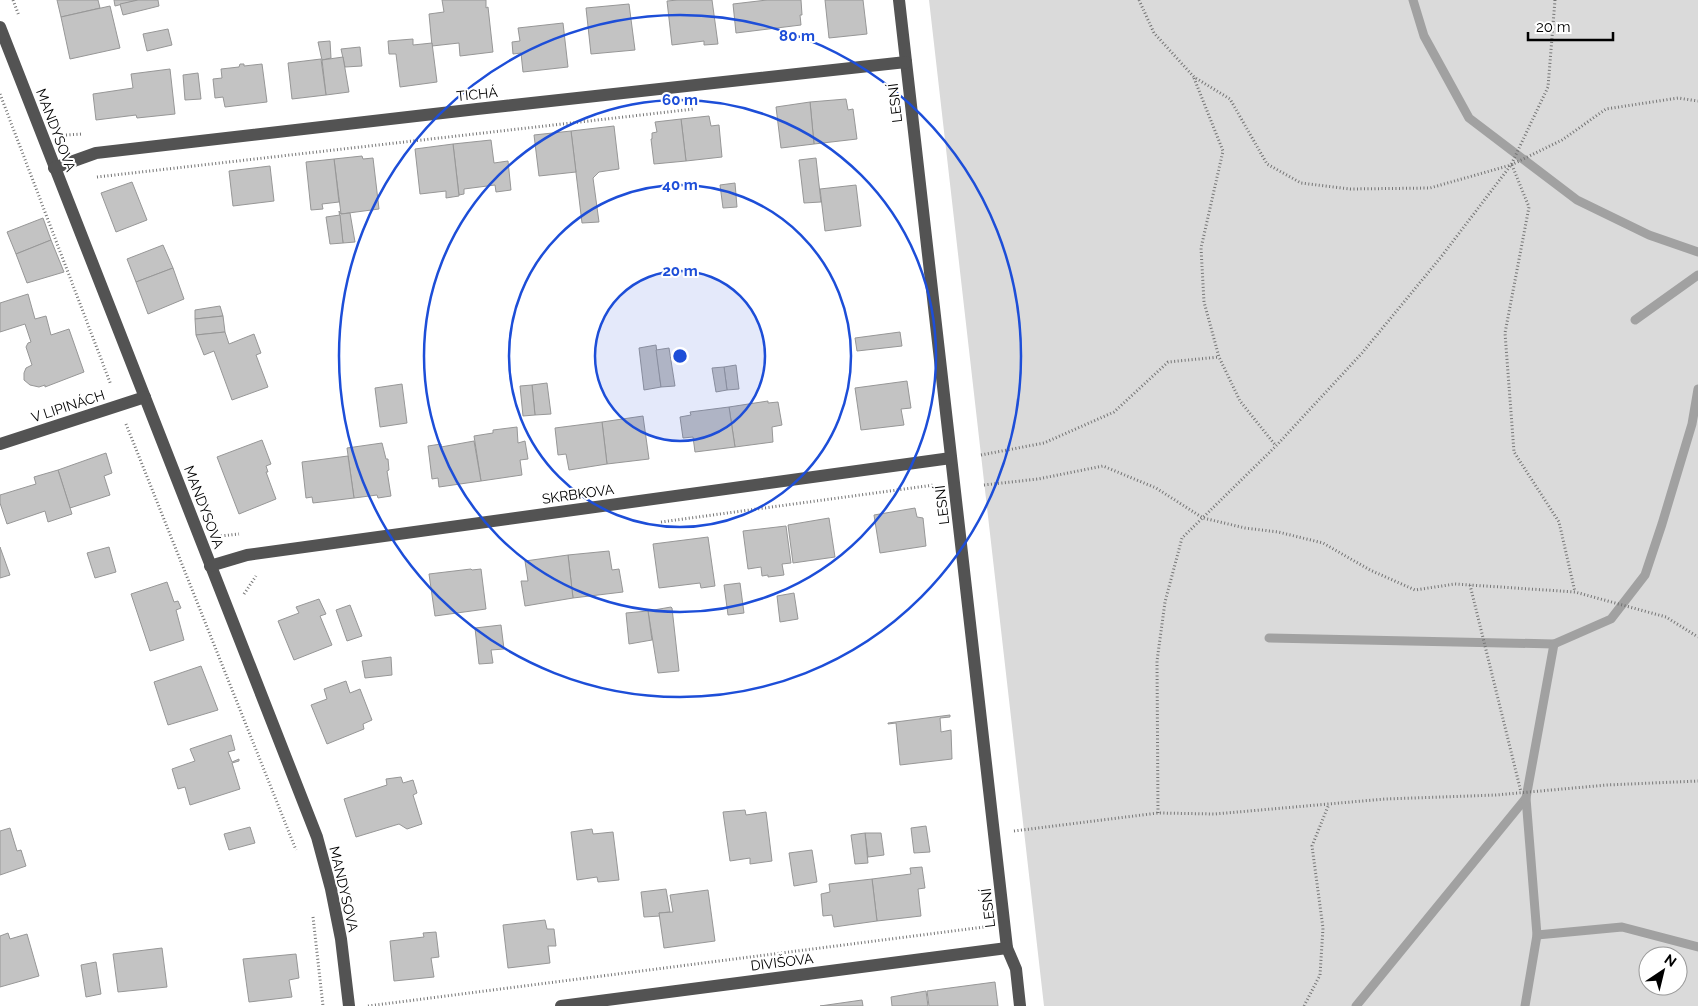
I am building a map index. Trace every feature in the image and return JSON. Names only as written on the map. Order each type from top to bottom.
[{"type":"street","name":"LESNÍ","points":[[899,0],[1007,948],[1016,969],[1020,1006]]},
{"type":"street","name":"MANDYSOVA","points":[[0,27],[317,837],[332,889],[341,939],[348,1006]]},
{"type":"street","name":"TICHÁ","points":[[54,168],[96,154],[477,109],[906,62]]},
{"type":"street","name":"V LIPINÁCH","points":[[0,444],[145,397]]},
{"type":"street","name":"SKRBKOVA","points":[[210,566],[247,555],[951,458]]},
{"type":"street","name":"DIVIŠOVA","points":[[561,1006],[1007,948]]},
{"type":"path","points":[[1139,0],[1154,33],[1194,77],[1230,99],[1268,164],[1302,183],[1350,189],[1430,188],[1511,165],[1562,140],[1606,109],[1678,98],[1698,101]]},
{"type":"path","points":[[1158,813],[1158,661],[1165,602],[1182,538],[1276,446],[1362,353],[1441,257],[1511,165],[1548,87],[1554,0]]},
{"type":"path","points":[[1194,77],[1223,151],[1201,248],[1204,302],[1219,357],[1240,402],[1276,446]]},
{"type":"path","points":[[0,94],[119,405],[298,854]]},
{"type":"path","points":[[92,177],[696,108]]},
{"type":"path","points":[[1511,165],[1529,207],[1505,334],[1514,452],[1559,522],[1575,592]]},
{"type":"path","points":[[981,455],[1044,443],[1114,412],[1168,362],[1219,357]]},
{"type":"path","points":[[984,485],[1038,479],[1103,466],[1156,488],[1203,518],[1245,528],[1278,532],[1323,542],[1370,570],[1415,590],[1455,584],[1575,592],[1666,617],[1698,637]]},
{"type":"path","points":[[1470,585],[1520,792]]},
{"type":"path","points":[[994,833],[1158,813],[1215,814],[1385,799],[1698,781]]},
{"type":"path","points":[[1304,1006],[1320,975],[1323,928],[1312,846],[1329,804]]},
{"type":"path","points":[[313,916],[323,1006]]},
{"type":"path","points":[[364,1006],[1005,925]]},
{"type":"shaded area","points":[[929,0],[1698,0],[1698,1006],[1044,1006]]},
{"type":"building","points":[[57,0],[98,0],[100,8],[61,17]]},
{"type":"building","points":[[114,0],[138,0],[115,6]]},
{"type":"building","points":[[138,0],[158,0],[159,6],[123,15],[120,4]]},
{"type":"building","points":[[442,0],[486,0],[493,52],[460,56],[459,43],[432,46],[429,14],[444,12]]},
{"type":"building","points":[[712,0],[718,44],[704,45],[704,41],[672,45],[667,1]]},
{"type":"building","points":[[767,0],[801,0],[801,25],[736,33],[733,4]]},
{"type":"building","points":[[825,0],[863,0],[867,34],[829,38]]},
{"type":"building","points":[[629,4],[635,50],[591,54],[586,8]]},
{"type":"building","points":[[110,6],[120,48],[70,59],[61,17]]},
{"type":"building","points":[[563,23],[568,67],[523,72],[521,53],[513,54],[512,42],[520,41],[518,28]]},
{"type":"building","points":[[168,29],[172,45],[147,51],[143,34]]},
{"type":"building","points":[[413,39],[413,45],[432,43],[437,82],[400,87],[396,54],[389,54],[388,41]]},
{"type":"building","points":[[330,41],[331,58],[322,60],[318,42]]},
{"type":"building","points":[[360,47],[362,66],[345,67],[341,49]]},
{"type":"building","points":[[343,57],[349,92],[326,95],[322,60]]},
{"type":"building","points":[[321,59],[326,95],[292,99],[288,63]]},
{"type":"building","points":[[240,64],[244,64],[244,66],[262,64],[267,102],[225,107],[223,97],[215,98],[213,79],[222,78],[221,69],[239,67]]},
{"type":"building","points":[[170,69],[175,114],[137,118],[136,115],[96,120],[93,94],[133,88],[131,74]]},
{"type":"building","points":[[198,73],[201,99],[185,100],[183,75]]},
{"type":"building","points":[[846,99],[848,110],[853,109],[857,139],[814,144],[810,102]]},
{"type":"building","points":[[810,102],[814,144],[781,148],[776,107]]},
{"type":"building","points":[[709,116],[711,126],[719,125],[722,157],[686,161],[681,119]]},
{"type":"building","points":[[681,119],[686,161],[654,164],[651,139],[652,133],[657,132],[655,122]]},
{"type":"building","points":[[614,126],[619,169],[599,172],[593,178],[599,222],[582,223],[571,131]]},
{"type":"building","points":[[571,131],[576,172],[539,176],[534,135]]},
{"type":"building","points":[[491,140],[494,163],[508,161],[511,190],[496,192],[495,185],[464,189],[464,194],[459,195],[453,144]]},
{"type":"building","points":[[453,144],[459,196],[446,198],[446,191],[420,194],[415,149]]},
{"type":"building","points":[[362,156],[363,159],[373,158],[379,209],[341,214],[334,159]]},
{"type":"building","points":[[816,158],[821,202],[804,203],[799,160]]},
{"type":"building","points":[[334,159],[339,202],[322,204],[323,209],[311,210],[306,162]]},
{"type":"building","points":[[270,166],[274,201],[233,206],[229,171]]},
{"type":"building","points":[[132,182],[147,220],[116,232],[101,193]]},
{"type":"building","points":[[735,183],[737,207],[723,208],[720,185]]},
{"type":"building","points":[[856,185],[861,226],[825,231],[820,189]]},
{"type":"building","points":[[339,211],[341,214],[350,213],[355,242],[343,243]]},
{"type":"building","points":[[340,215],[343,243],[330,244],[326,217]]},
{"type":"building","points":[[43,218],[51,240],[16,254],[7,232]]},
{"type":"building","points":[[51,240],[64,272],[27,283],[16,254]]},
{"type":"building","points":[[163,245],[173,268],[136,282],[127,259]]},
{"type":"building","points":[[173,268],[184,299],[148,314],[136,282]]},
{"type":"building","points":[[28,294],[35,319],[46,316],[51,335],[69,329],[84,372],[45,387],[45,385],[39,387],[30,385],[24,380],[26,368],[32,365],[26,347],[31,342],[25,324],[0,332],[0,303]]},
{"type":"building","points":[[220,306],[223,316],[195,319],[195,310]]},
{"type":"building","points":[[223,316],[225,332],[196,335],[195,319]]},
{"type":"building","points":[[225,332],[229,344],[254,334],[261,353],[256,355],[268,387],[232,400],[214,351],[204,355],[196,335]]},
{"type":"building","points":[[900,332],[902,346],[857,351],[855,338]]},
{"type":"building","points":[[656,345],[661,387],[644,390],[639,348]]},
{"type":"building","points":[[669,348],[675,386],[661,387],[656,350]]},
{"type":"building","points":[[736,365],[739,389],[727,390],[724,367]]},
{"type":"building","points":[[724,367],[727,390],[716,392],[712,368]]},
{"type":"building","points":[[907,381],[911,408],[901,409],[904,425],[861,430],[855,388]]},
{"type":"building","points":[[547,383],[551,414],[535,415],[532,385]]},
{"type":"building","points":[[402,384],[407,423],[380,427],[375,388]]},
{"type":"building","points":[[532,385],[535,415],[523,416],[520,386]]},
{"type":"building","points":[[768,401],[768,403],[778,402],[782,425],[772,427],[773,442],[735,447],[729,407]]},
{"type":"building","points":[[729,407],[735,447],[695,452],[693,437],[683,438],[680,417],[691,415],[690,412]]},
{"type":"building","points":[[643,416],[649,459],[607,464],[602,422]]},
{"type":"building","points":[[602,422],[607,464],[569,470],[566,454],[558,455],[555,428]]},
{"type":"building","points":[[517,427],[518,443],[525,441],[528,459],[520,460],[522,475],[481,481],[474,436],[493,433],[493,430]]},
{"type":"building","points":[[262,440],[271,464],[266,466],[268,472],[266,472],[276,499],[239,514],[217,457]]},
{"type":"building","points":[[474,441],[481,481],[439,487],[438,478],[432,479],[428,446],[441,444],[441,447]]},
{"type":"building","points":[[382,443],[386,459],[388,459],[389,470],[387,471],[391,496],[378,498],[377,495],[354,498],[347,448]]},
{"type":"building","points":[[106,453],[112,473],[104,476],[110,495],[70,508],[58,470]]},
{"type":"building","points":[[348,456],[354,498],[313,503],[312,497],[306,498],[302,462]]},
{"type":"building","points":[[58,470],[72,514],[48,522],[45,511],[7,524],[0,503],[0,495],[36,484],[34,477]]},
{"type":"building","points":[[915,508],[917,517],[923,518],[926,546],[880,553],[874,515]]},
{"type":"building","points":[[829,518],[835,557],[793,563],[788,525]]},
{"type":"building","points":[[786,526],[791,563],[782,564],[784,575],[762,576],[761,567],[748,569],[743,531]]},
{"type":"building","points":[[708,537],[715,586],[701,588],[700,583],[659,588],[653,544]]},
{"type":"building","points":[[0,547],[10,575],[0,578]]},
{"type":"building","points":[[109,547],[116,572],[95,578],[87,553]]},
{"type":"building","points":[[609,551],[612,570],[619,569],[623,592],[573,598],[568,555]]},
{"type":"building","points":[[568,555],[573,598],[525,606],[521,581],[528,581],[525,561]]},
{"type":"building","points":[[481,569],[486,609],[435,616],[429,574]]},
{"type":"building","points":[[167,582],[174,602],[178,601],[181,608],[176,610],[184,640],[150,651],[131,594]]},
{"type":"building","points":[[740,583],[744,613],[728,615],[724,585]]},
{"type":"building","points":[[794,593],[798,619],[780,622],[777,596]]},
{"type":"building","points":[[319,599],[326,614],[320,616],[332,645],[294,660],[278,621],[299,613],[296,607]]},
{"type":"building","points":[[350,605],[362,636],[347,641],[336,610]]},
{"type":"building","points":[[671,607],[679,671],[658,673],[648,611]]},
{"type":"building","points":[[648,611],[652,640],[629,644],[626,613]]},
{"type":"building","points":[[501,625],[504,649],[491,650],[493,663],[479,664],[475,628]]},
{"type":"building","points":[[391,657],[392,675],[365,678],[362,661]]},
{"type":"building","points":[[201,666],[218,710],[168,725],[154,682]]},
{"type":"building","points":[[346,681],[350,693],[360,689],[372,720],[363,724],[364,729],[327,744],[311,705],[327,699],[324,689]]},
{"type":"building","points":[[950,715],[950,717],[940,718],[941,732],[951,730],[952,759],[900,765],[896,723],[888,723]]},
{"type":"building","points":[[231,735],[235,750],[228,752],[232,762],[239,759],[239,761],[232,763],[240,789],[190,805],[185,787],[178,789],[172,769],[195,761],[190,749]]},
{"type":"building","points":[[401,777],[403,783],[413,780],[417,793],[413,795],[422,824],[407,829],[399,824],[356,837],[344,799],[387,785],[386,779]]},
{"type":"building","points":[[745,810],[746,815],[766,812],[772,861],[750,864],[750,858],[730,861],[723,812]]},
{"type":"building","points":[[926,826],[930,852],[914,853],[911,828]]},
{"type":"building","points":[[250,827],[255,843],[229,850],[224,834]]},
{"type":"building","points":[[10,828],[17,851],[21,850],[26,866],[0,875],[0,831]]},
{"type":"building","points":[[592,829],[593,834],[613,832],[619,880],[598,882],[597,877],[577,880],[571,832]]},
{"type":"building","points":[[865,833],[881,833],[884,855],[868,857]]},
{"type":"building","points":[[865,833],[868,863],[855,864],[851,835]]},
{"type":"building","points":[[812,850],[817,882],[794,886],[789,853]]},
{"type":"building","points":[[922,867],[925,888],[918,889],[921,916],[877,921],[872,879],[911,874],[910,868]]},
{"type":"building","points":[[872,879],[877,921],[834,927],[832,915],[823,916],[821,894],[830,892],[829,884]]},
{"type":"building","points":[[666,889],[670,912],[659,913],[660,916],[644,917],[641,892]]},
{"type":"building","points":[[708,890],[715,941],[664,948],[659,913],[673,912],[670,895]]},
{"type":"building","points":[[545,920],[547,929],[554,929],[556,946],[548,946],[550,963],[508,968],[503,925]]},
{"type":"building","points":[[436,932],[439,957],[431,958],[434,977],[394,981],[390,941],[424,937],[423,933]]},
{"type":"building","points":[[8,933],[10,939],[27,934],[39,976],[0,987],[0,936]]},
{"type":"building","points":[[162,948],[167,987],[118,992],[113,954]]},
{"type":"building","points":[[296,954],[299,978],[289,980],[292,997],[249,1002],[243,959]]},
{"type":"building","points":[[96,962],[101,994],[86,997],[81,965]]},
{"type":"building","points":[[995,982],[998,1006],[929,1006],[927,991]]},
{"type":"building","points":[[926,991],[928,1006],[892,1006],[891,997]]},
{"type":"building","points":[[862,1000],[863,1006],[820,1006]]},
{"type":"waterway","points":[[1413,0],[1424,36],[1469,118],[1577,200],[1649,235],[1698,252]]},
{"type":"waterway","points":[[1635,320],[1698,275]]},
{"type":"waterway","points":[[1269,638],[1554,644],[1611,619],[1645,575],[1692,424],[1698,389]]},
{"type":"waterway","points":[[1525,1006],[1537,935],[1526,798],[1554,644]]},
{"type":"waterway","points":[[1356,1006],[1526,798]]},
{"type":"waterway","points":[[1537,935],[1622,927],[1698,947]]}]
